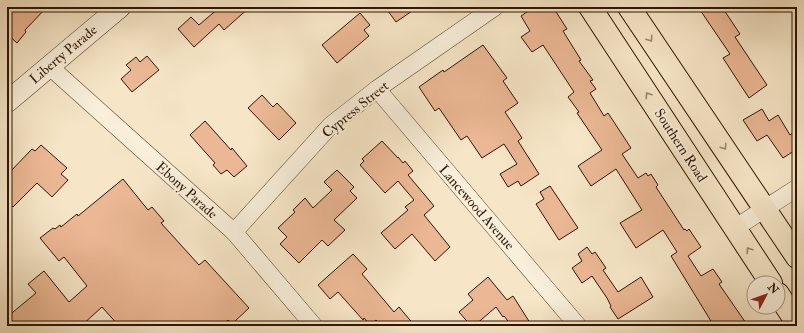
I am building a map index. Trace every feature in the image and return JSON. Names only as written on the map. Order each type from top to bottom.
[{"type":"main road","name":"Southern Road","points":[[590,7],[766,275]]},
{"type":"main road","points":[[629,7],[797,257]]},
{"type":"main road","points":[[786,306],[797,323]]},
{"type":"street","name":"Liberty Parade","points":[[7,102],[120,7]]},
{"type":"street","name":"Cypress Street","points":[[234,232],[331,125],[376,89],[495,7]]},
{"type":"street","name":"Ebony Parade","points":[[49,66],[234,232],[314,326]]},
{"type":"street","name":"Lancewood Avenue","points":[[376,89],[578,326]]},
{"type":"street","points":[[735,228],[797,188]]},
{"type":"building","points":[[16,7],[47,7],[25,30],[26,32],[17,43],[7,34],[7,16]]},
{"type":"building","points":[[220,7],[250,7],[224,30],[219,24],[194,47],[178,29],[191,17],[199,25]]},
{"type":"building","points":[[385,7],[418,7],[396,22]]},
{"type":"building","points":[[534,7],[553,7],[567,29],[563,31],[581,60],[579,61],[593,80],[590,81],[596,89],[590,93],[604,116],[608,113],[631,148],[622,154],[638,178],[646,173],[648,176],[651,174],[658,185],[656,187],[684,230],[685,229],[687,231],[689,229],[701,247],[688,256],[701,276],[713,269],[722,282],[719,284],[748,326],[714,326],[671,256],[677,252],[663,230],[636,248],[620,223],[642,210],[616,169],[591,186],[578,166],[602,150],[568,97],[574,92],[543,45],[532,52],[521,37],[530,31],[521,16]]},
{"type":"building","points":[[698,7],[722,7],[740,34],[735,37],[767,85],[749,98],[723,58],[730,54]]},
{"type":"building","points":[[360,13],[370,25],[364,30],[369,36],[337,63],[322,45]]},
{"type":"building","points":[[483,45],[507,78],[503,81],[518,103],[505,112],[522,138],[518,141],[539,174],[521,186],[518,181],[508,187],[500,174],[517,164],[504,144],[482,158],[467,136],[461,140],[439,108],[435,111],[419,87]]},
{"type":"building","points":[[147,56],[159,70],[132,92],[121,79],[131,70],[126,65],[136,57],[140,62]]},
{"type":"building","points":[[262,95],[273,107],[277,103],[296,123],[279,140],[248,108]]},
{"type":"building","points":[[762,109],[769,121],[778,115],[790,135],[797,130],[797,149],[783,158],[767,135],[757,141],[743,120]]},
{"type":"building","points":[[205,121],[231,150],[232,148],[247,166],[234,177],[227,170],[221,174],[213,165],[215,163],[190,135]]},
{"type":"building","points":[[382,141],[403,163],[405,161],[413,171],[408,175],[434,206],[424,215],[450,247],[435,261],[412,234],[395,249],[381,233],[408,210],[405,207],[414,200],[398,181],[385,193],[360,165],[364,161],[362,159]]},
{"type":"building","points":[[41,145],[67,168],[61,174],[68,180],[52,197],[37,183],[13,207],[7,201],[7,175],[32,149],[35,151]]},
{"type":"building","points":[[337,170],[354,187],[350,191],[357,198],[334,220],[345,230],[328,246],[322,240],[299,263],[280,244],[287,237],[278,228],[295,212],[293,210],[305,198],[313,208],[332,190],[324,182]]},
{"type":"building","points":[[123,179],[148,210],[152,207],[164,221],[161,223],[199,265],[205,260],[249,308],[232,324],[228,320],[221,326],[119,326],[102,307],[81,326],[7,326],[7,317],[36,293],[28,284],[44,271],[69,302],[87,286],[64,257],[59,261],[40,238],[53,228],[55,229],[60,225],[61,227],[77,214],[78,216]]},
{"type":"building","points":[[550,186],[578,228],[559,240],[536,204],[544,199],[540,192]]},
{"type":"building","points":[[587,247],[592,254],[595,252],[606,268],[603,270],[618,292],[641,277],[653,297],[618,319],[610,307],[611,306],[607,298],[592,276],[582,283],[572,268],[582,261],[578,254]]},
{"type":"building","points":[[353,254],[367,269],[362,274],[394,312],[399,307],[415,326],[381,326],[376,320],[370,325],[364,318],[363,320],[338,292],[330,299],[318,285]]},
{"type":"building","points":[[488,277],[507,300],[513,296],[532,326],[512,326],[496,307],[474,326],[471,326],[459,312],[473,300],[468,294]]}]
